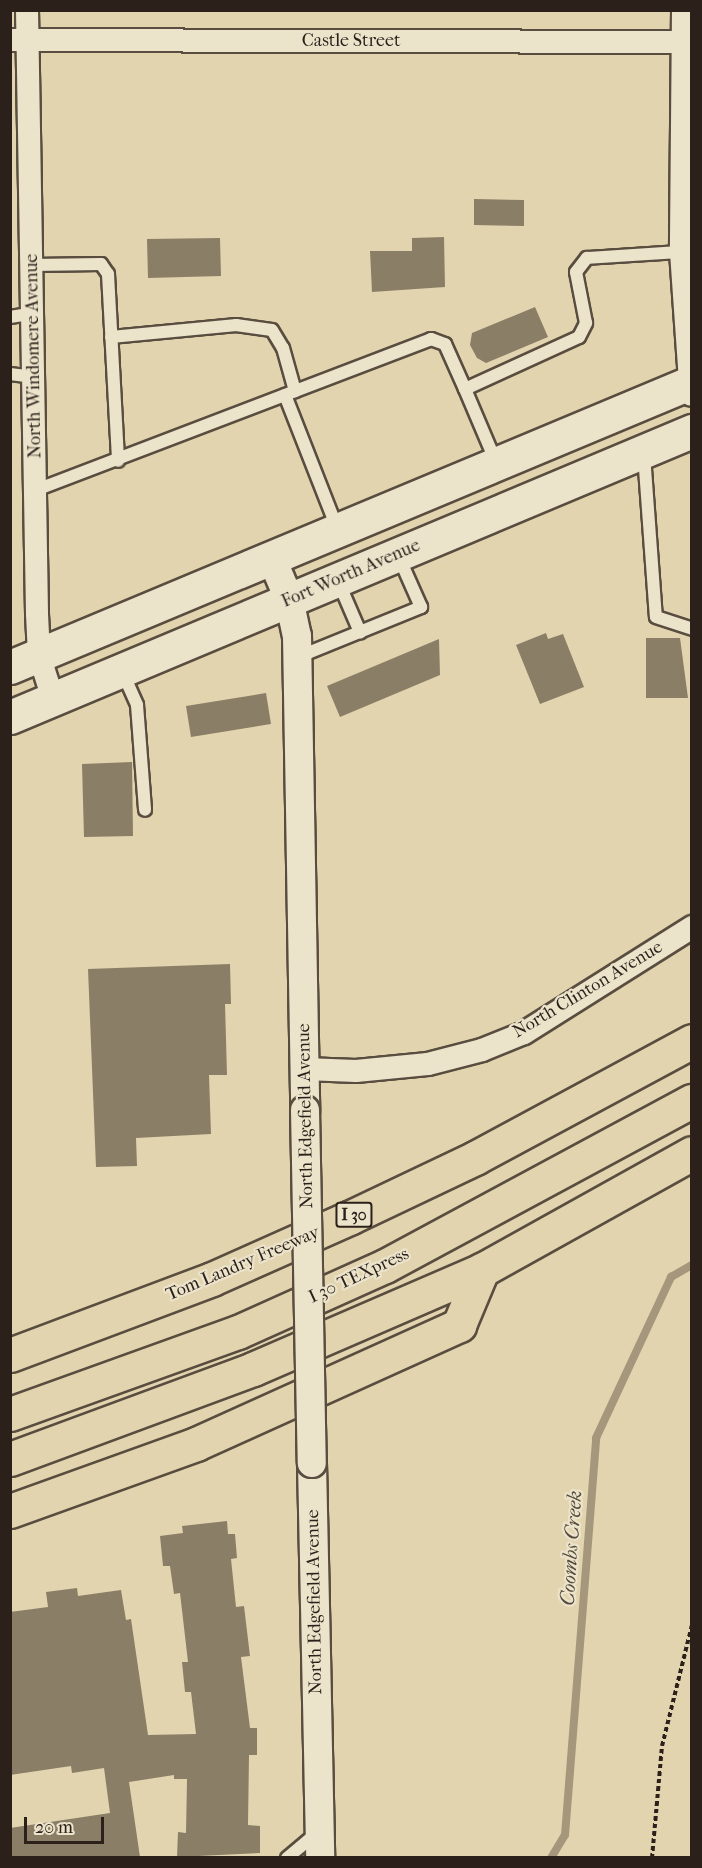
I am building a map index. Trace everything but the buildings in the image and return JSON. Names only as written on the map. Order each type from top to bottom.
[{"type":"highway","name":"Tom Landry Freeway","points":[[10,1354],[212,1279],[351,1217],[475,1158],[689,1041]]},
{"type":"highway","name":"I 30 TEXpress","points":[[10,1414],[238,1332],[385,1266],[692,1101]]},
{"type":"highway","points":[[10,1459],[253,1369],[482,1270],[692,1153]]},
{"type":"highway","points":[[10,1511],[196,1444],[459,1325],[482,1270]]},
{"type":"main road","points":[[25,661],[496,464],[690,387]]},
{"type":"main road","name":"Fort Worth Avenue","points":[[10,717],[692,431]]},
{"type":"street","name":"North Windomere Avenue","points":[[27,10],[19,40],[33,265],[36,490],[25,661],[53,699]]},
{"type":"street","points":[[683,10],[688,42],[681,252],[690,387]]},
{"type":"street","name":"Castle Street","points":[[19,40],[688,42]]},
{"type":"street","name":"North Edgefield Avenue","points":[[272,559],[289,599],[297,658],[320,1844]]},
{"type":"street","name":"North Clinton Avenue","points":[[305,1069],[407,1066],[482,1050],[524,1033],[692,927]]},
{"type":"lane","points":[[465,389],[579,337],[586,323],[576,272],[587,258],[681,252]]},
{"type":"lane","points":[[33,265],[101,264],[108,273],[118,461]]},
{"type":"lane","points":[[10,317],[34,313]]},
{"type":"lane","points":[[111,337],[236,326],[272,330],[283,348],[290,393],[338,531]]},
{"type":"lane","points":[[36,490],[118,461],[431,339],[445,344],[496,464]]},
{"type":"lane","points":[[10,374],[34,376]]},
{"type":"lane","points":[[644,451],[656,617],[692,629]]},
{"type":"lane","points":[[297,658],[421,607],[398,554]]},
{"type":"lane","points":[[337,580],[360,632]]},
{"type":"lane","points":[[122,670],[137,705],[145,810]]},
{"type":"lane","points":[[287,1857],[320,1844]]},
{"type":"path","points":[[652,1857],[662,1746],[692,1625]]},
{"type":"waterway","name":"Coombs Creek","points":[[551,1858],[565,1835],[596,1438],[671,1277],[692,1265]]}]
